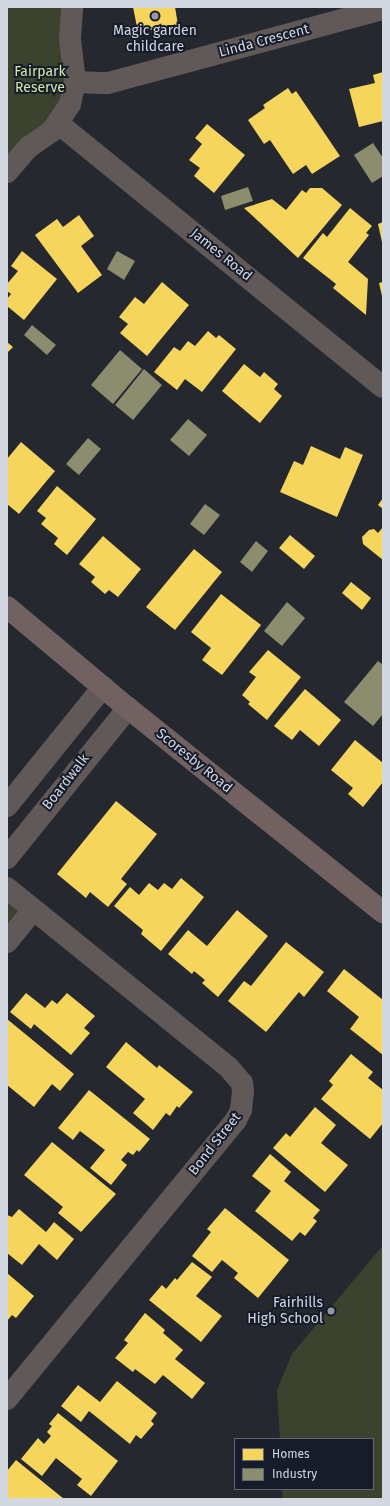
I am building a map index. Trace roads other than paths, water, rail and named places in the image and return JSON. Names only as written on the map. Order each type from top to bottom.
[{"type":"main road","name":"Scoresby Road","points":[[7,607],[128,708],[383,912]]},
{"type":"street","points":[[7,172],[29,147],[45,138],[59,124],[70,104],[75,82],[70,39],[72,7]]},
{"type":"street","name":"Linda Crescent","points":[[75,82],[108,83],[383,9]]},
{"type":"street","name":"James Road","points":[[59,124],[383,386]]},
{"type":"street","points":[[7,806],[103,687]]},
{"type":"street","name":"Boardwalk","points":[[7,858],[128,708]]},
{"type":"street","name":"Bond Street","points":[[7,888],[234,1072],[242,1083],[243,1100],[236,1120],[7,1399]]},
{"type":"street","points":[[7,942],[33,910]]},
{"type":"place","name":"Magic garden childcare","points":[[155,16]]},
{"type":"place","name":"Fairhills High School","points":[[331,1311]]},
{"type":"park label","name":"Fairpark Reserve","points":[[40,80]]}]
